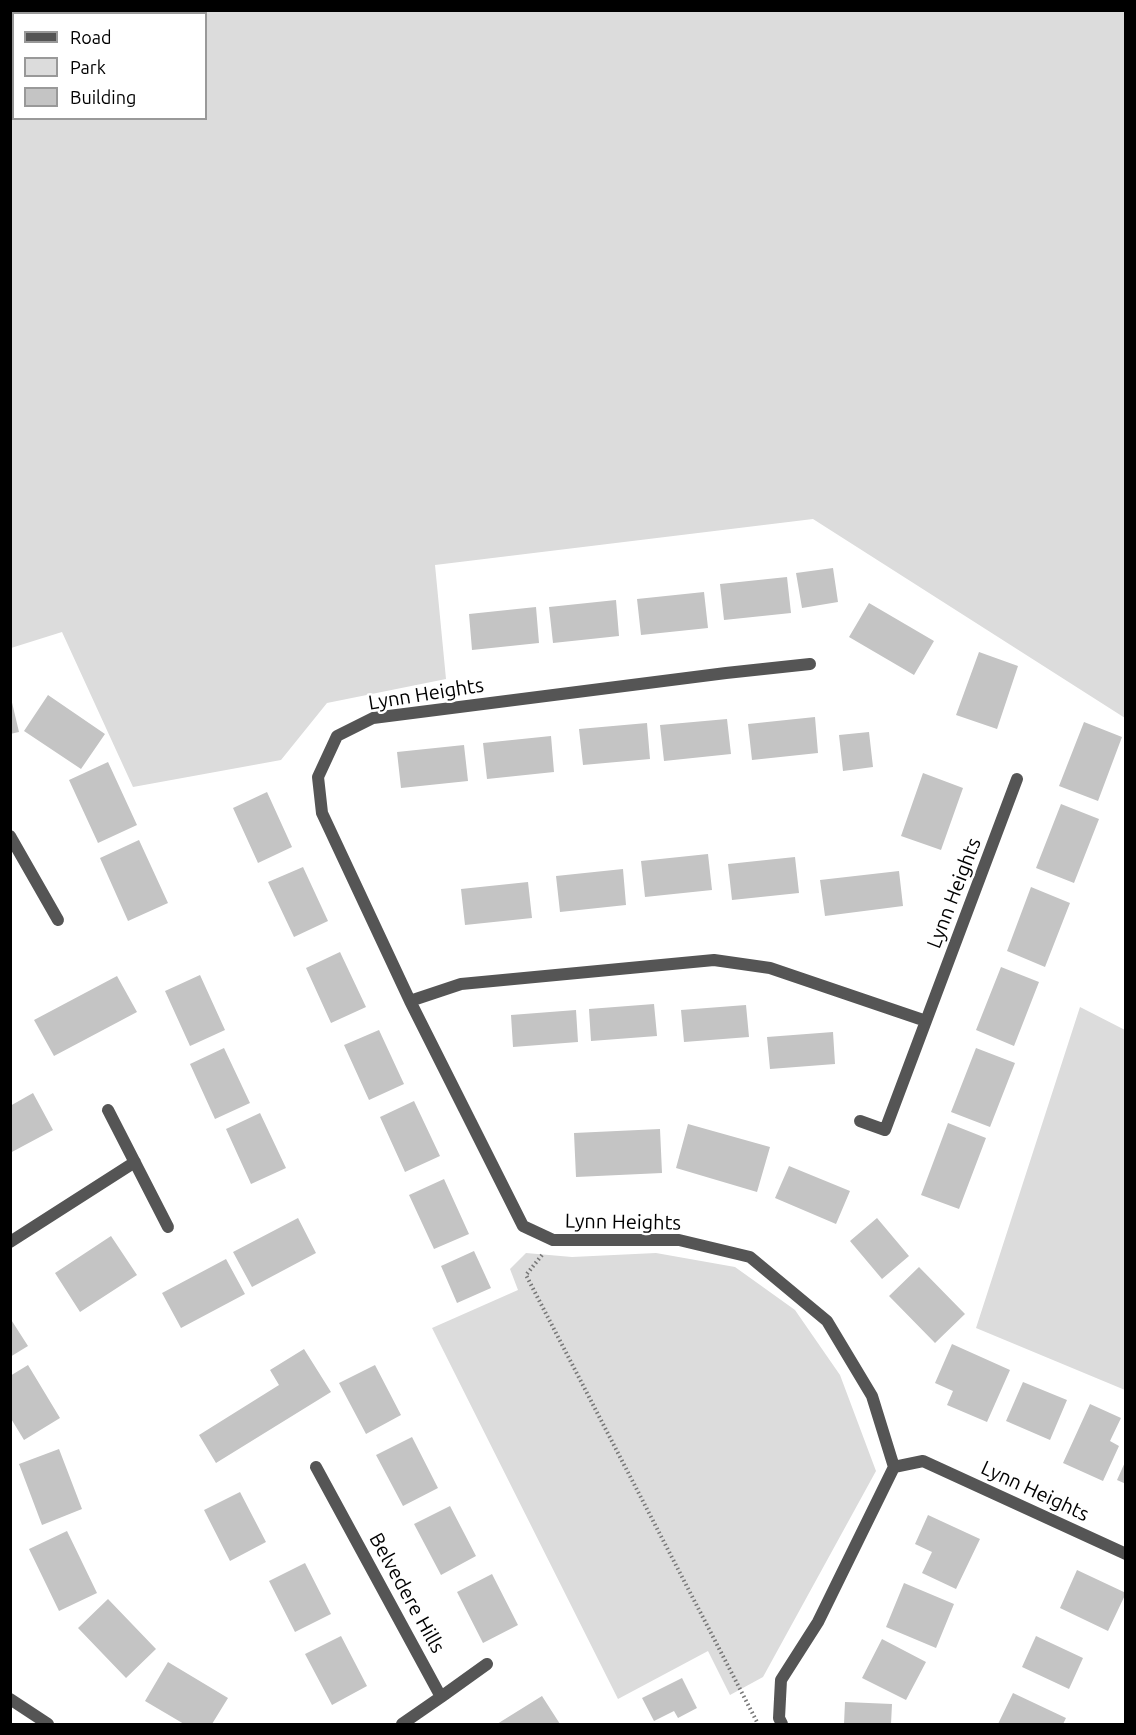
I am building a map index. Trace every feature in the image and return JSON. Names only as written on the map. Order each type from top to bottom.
[{"type":"street","name":"Lynn Heights","points":[[810,664],[373,718],[337,736],[318,777],[322,813],[410,1001],[523,1226],[553,1240],[678,1240],[750,1257],[827,1321],[872,1396],[894,1467],[924,1461],[1125,1554]]},
{"type":"street","name":"Lynn Heights","points":[[860,1120],[885,1130],[1017,779]]},
{"type":"street","points":[[10,836],[58,920]]},
{"type":"street","points":[[410,1001],[461,984],[714,960],[770,968],[926,1021]]},
{"type":"street","points":[[108,1110],[168,1227]]},
{"type":"street","points":[[10,1242],[135,1162]]},
{"type":"street","name":"Belvedere Hills","points":[[316,1467],[441,1697]]},
{"type":"street","points":[[782,1725],[779,1718],[781,1680],[818,1622],[894,1467]]},
{"type":"street","points":[[402,1725],[487,1664]]},
{"type":"street","points":[[10,1699],[48,1725]]},
{"type":"path","points":[[553,1240],[526,1275],[759,1725]]},
{"type":"green space","points":[[10,11],[1125,11],[1125,718],[813,519],[435,565],[446,679],[327,703],[281,760],[133,787],[62,632],[11,648]]},
{"type":"green space","points":[[1080,1007],[1125,1030],[1125,1390],[976,1328]]},
{"type":"green space","points":[[526,1253],[572,1257],[656,1253],[735,1267],[795,1310],[840,1375],[876,1471],[763,1677],[730,1695],[708,1651],[618,1699],[432,1328],[518,1290],[510,1269]]},
{"type":"building","points":[[833,568],[838,602],[802,608],[796,573]]},
{"type":"building","points":[[787,577],[791,613],[724,620],[720,584]]},
{"type":"building","points":[[704,592],[708,628],[641,635],[637,599]]},
{"type":"building","points":[[616,600],[619,636],[553,643],[549,607]]},
{"type":"building","points":[[869,603],[934,641],[914,675],[849,637]]},
{"type":"building","points":[[536,607],[539,643],[472,650],[469,614]]},
{"type":"building","points":[[979,652],[1018,666],[997,729],[956,715]]},
{"type":"building","points":[[10,694],[19,732],[10,734]]},
{"type":"building","points":[[48,695],[105,734],[81,769],[24,731]]},
{"type":"building","points":[[815,717],[818,753],[752,760],[748,724]]},
{"type":"building","points":[[727,719],[731,754],[664,761],[660,725]]},
{"type":"building","points":[[1084,722],[1122,737],[1098,801],[1059,786]]},
{"type":"building","points":[[647,723],[650,759],[583,765],[579,729]]},
{"type":"building","points":[[869,732],[873,767],[843,771],[839,735]]},
{"type":"building","points":[[551,736],[554,772],[487,779],[483,743]]},
{"type":"building","points":[[464,745],[468,781],[401,788],[397,752]]},
{"type":"building","points":[[108,762],[137,825],[98,843],[69,780]]},
{"type":"building","points":[[923,773],[963,788],[941,850],[901,836]]},
{"type":"building","points":[[267,792],[292,847],[258,863],[233,808]]},
{"type":"building","points":[[1061,804],[1099,819],[1074,883],[1036,868]]},
{"type":"building","points":[[139,840],[168,903],[128,921],[100,858]]},
{"type":"building","points":[[708,854],[712,890],[645,897],[641,861]]},
{"type":"building","points":[[795,857],[799,893],[732,900],[728,864]]},
{"type":"building","points":[[303,867],[328,921],[294,937],[268,882]]},
{"type":"building","points":[[623,869],[626,905],[560,912],[556,876]]},
{"type":"building","points":[[899,871],[903,906],[825,916],[820,880]]},
{"type":"building","points":[[528,882],[532,918],[465,925],[461,889]]},
{"type":"building","points":[[1031,887],[1070,903],[1045,967],[1007,951]]},
{"type":"building","points":[[340,952],[366,1007],[331,1023],[306,968]]},
{"type":"building","points":[[1001,967],[1039,982],[1014,1046],[976,1030]]},
{"type":"building","points":[[200,975],[225,1030],[190,1046],[165,991]]},
{"type":"building","points":[[117,976],[137,1012],[54,1056],[34,1020]]},
{"type":"building","points":[[654,1004],[657,1036],[591,1041],[589,1009]]},
{"type":"building","points":[[746,1005],[749,1037],[684,1042],[681,1010]]},
{"type":"building","points":[[576,1010],[578,1042],[513,1047],[511,1015]]},
{"type":"building","points":[[379,1030],[404,1084],[369,1100],[344,1045]]},
{"type":"building","points":[[833,1032],[835,1064],[770,1069],[767,1037]]},
{"type":"building","points":[[224,1048],[250,1103],[215,1119],[190,1064]]},
{"type":"building","points":[[976,1048],[1015,1063],[990,1127],[951,1112]]},
{"type":"building","points":[[33,1093],[53,1130],[10,1153],[10,1106]]},
{"type":"building","points":[[414,1101],[440,1156],[405,1172],[380,1117]]},
{"type":"building","points":[[260,1113],[286,1168],[251,1184],[226,1129]]},
{"type":"building","points":[[948,1123],[986,1138],[959,1209],[921,1195]]},
{"type":"building","points":[[688,1124],[770,1147],[757,1192],[676,1168]]},
{"type":"building","points":[[660,1129],[662,1173],[576,1177],[574,1133]]},
{"type":"building","points":[[789,1166],[850,1191],[836,1224],[775,1198]]},
{"type":"building","points":[[444,1179],[469,1234],[434,1249],[409,1195]]},
{"type":"building","points":[[298,1218],[316,1253],[252,1287],[233,1252]]},
{"type":"building","points":[[877,1218],[909,1256],[882,1279],[850,1241]]},
{"type":"building","points":[[111,1236],[137,1275],[80,1312],[55,1273]]},
{"type":"building","points":[[474,1251],[491,1288],[457,1303],[441,1266]]},
{"type":"building","points":[[226,1259],[245,1294],[181,1328],[162,1293]]},
{"type":"building","points":[[919,1267],[965,1314],[935,1343],[889,1296]]},
{"type":"building","points":[[10,1318],[28,1346],[10,1357]]},
{"type":"building","points":[[952,1344],[1010,1370],[987,1422],[947,1405],[953,1391],[935,1383]]},
{"type":"building","points":[[304,1349],[331,1392],[216,1463],[199,1435],[279,1385],[270,1370]]},
{"type":"building","points":[[28,1365],[60,1418],[24,1440],[10,1417],[10,1376]]},
{"type":"building","points":[[375,1365],[401,1415],[366,1434],[339,1383]]},
{"type":"building","points":[[1023,1382],[1067,1400],[1050,1440],[1006,1421]]},
{"type":"building","points":[[1090,1404],[1121,1418],[1110,1441],[1119,1446],[1103,1481],[1063,1463]]},
{"type":"building","points":[[412,1437],[438,1488],[403,1506],[376,1455]]},
{"type":"building","points":[[59,1449],[82,1509],[42,1525],[19,1464]]},
{"type":"building","points":[[1126,1460],[1126,1484],[1117,1480]]},
{"type":"building","points":[[240,1492],[266,1542],[230,1561],[204,1510]]},
{"type":"building","points":[[450,1506],[476,1556],[441,1575],[414,1524]]},
{"type":"building","points":[[928,1515],[980,1539],[956,1589],[922,1573],[932,1552],[915,1544]]},
{"type":"building","points":[[67,1531],[97,1593],[59,1611],[29,1549]]},
{"type":"building","points":[[305,1563],[331,1614],[295,1632],[269,1581]]},
{"type":"building","points":[[1077,1570],[1126,1593],[1108,1631],[1060,1608]]},
{"type":"building","points":[[492,1574],[518,1625],[483,1643],[457,1592]]},
{"type":"building","points":[[904,1583],[954,1604],[936,1648],[886,1627]]},
{"type":"building","points":[[108,1599],[156,1649],[126,1678],[78,1628]]},
{"type":"building","points":[[341,1636],[367,1686],[332,1705],[305,1654]]},
{"type":"building","points":[[1036,1636],[1083,1658],[1069,1689],[1022,1667]]},
{"type":"building","points":[[882,1639],[926,1662],[906,1700],[862,1678]]},
{"type":"building","points":[[168,1662],[228,1698],[212,1724],[184,1724],[145,1701]]},
{"type":"building","points":[[682,1678],[697,1708],[678,1718],[674,1711],[654,1721],[642,1698]]},
{"type":"building","points":[[1013,1693],[1066,1718],[1063,1724],[998,1724]]},
{"type":"building","points":[[542,1696],[560,1724],[497,1724]]},
{"type":"building","points":[[845,1702],[892,1704],[891,1724],[844,1724]]}]
